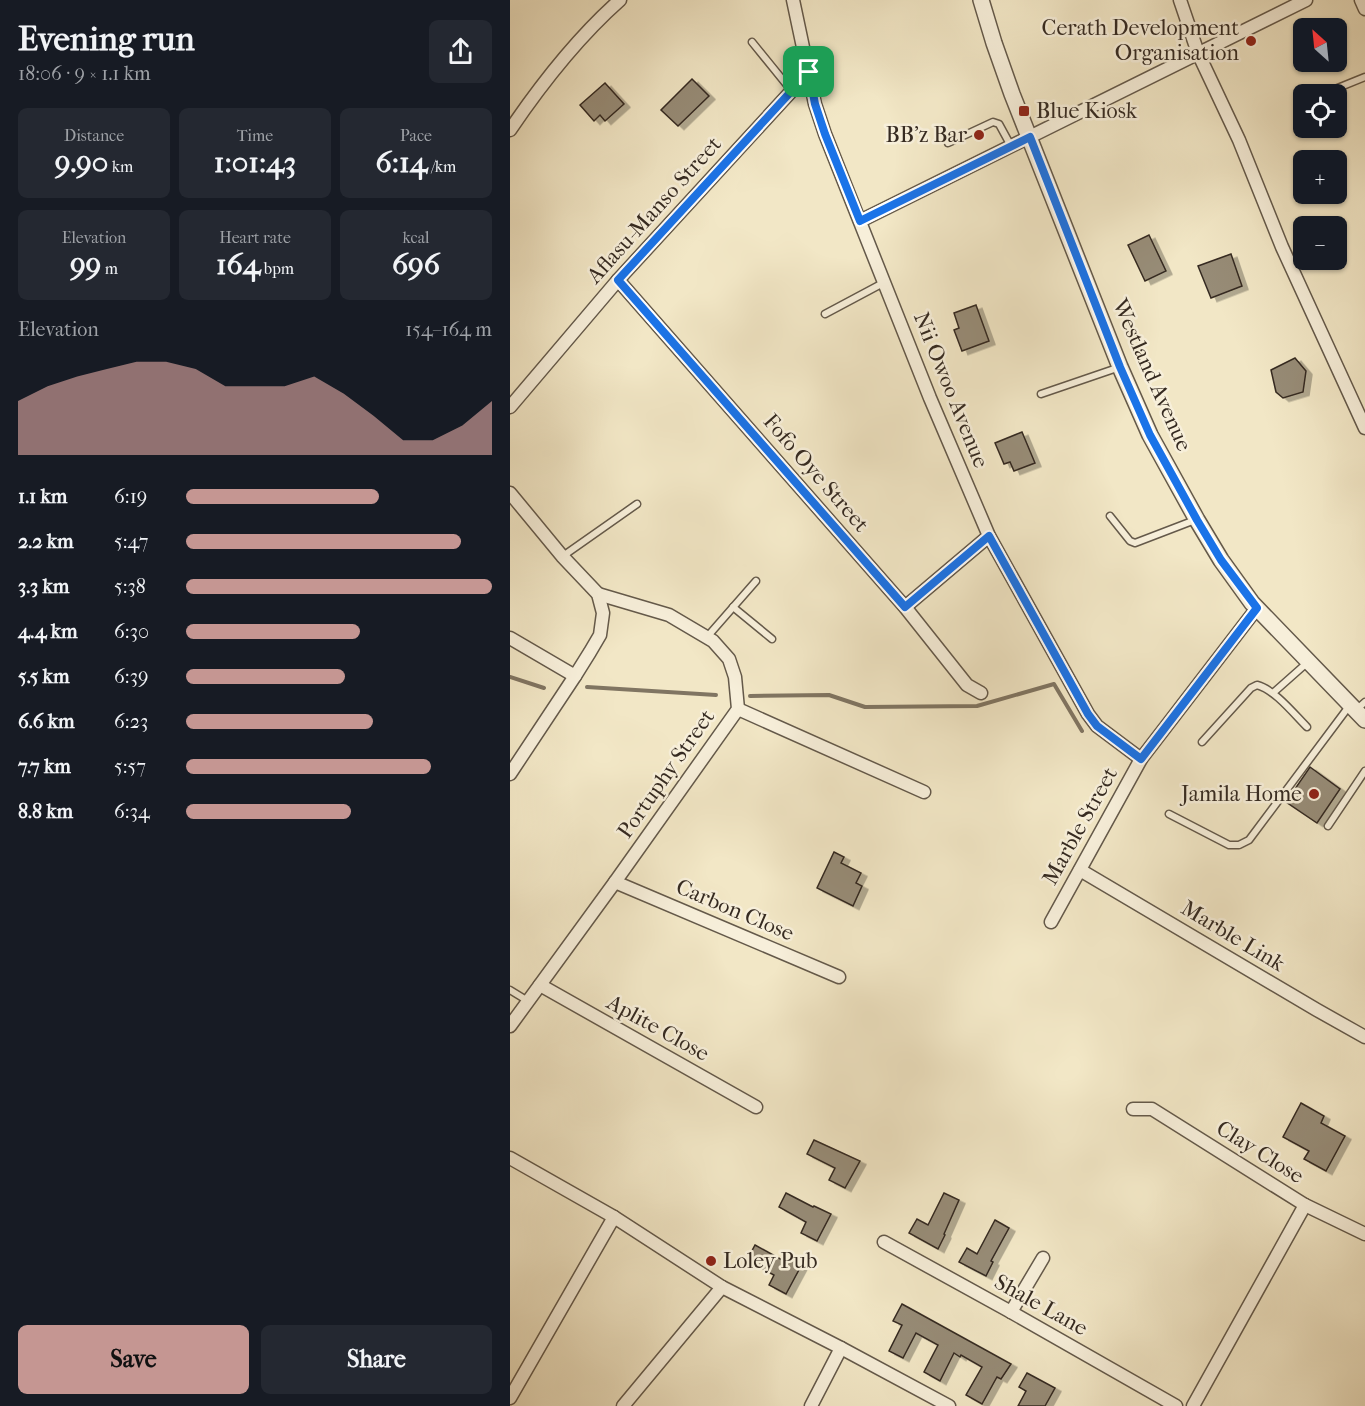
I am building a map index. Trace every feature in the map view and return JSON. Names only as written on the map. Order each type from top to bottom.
[{"type":"street","points":[[510,130],[546,80],[582,37],[620,0]]},
{"type":"street","name":"Nii Owoo Avenue","points":[[793,0],[815,104],[825,134],[930,398],[989,536],[1088,714],[1097,726],[1141,759]]},
{"type":"street","name":"Westland Avenue","points":[[981,0],[1001,63],[1120,367],[1150,435],[1221,560],[1257,608],[1308,662],[1359,709]]},
{"type":"street","points":[[1180,0],[1198,53],[1239,140],[1282,247],[1365,428]]},
{"type":"street","points":[[860,221],[1306,0]]},
{"type":"street","points":[[1361,0],[1365,9]]},
{"type":"street","name":"Aflasu-Manso Street","points":[[510,407],[618,280],[809,72]]},
{"type":"street","name":"Fofo Oye Street","points":[[618,280],[905,607],[967,685],[981,693]]},
{"type":"street","points":[[510,493],[562,556],[598,594],[603,613],[600,635],[510,774]]},
{"type":"street","points":[[905,607],[989,536]]},
{"type":"street","name":"Portuphy Street","points":[[510,1026],[738,709],[735,676],[729,659],[713,641],[669,615],[598,594]]},
{"type":"street","name":"Marble Street","points":[[1051,922],[1141,759],[1257,608]]},
{"type":"street","points":[[510,638],[575,676]]},
{"type":"street","points":[[738,709],[924,792]]},
{"type":"street","name":"Marble Link","points":[[1080,870],[1365,1037]]},
{"type":"street","name":"Carbon Close","points":[[615,882],[839,977]]},
{"type":"street","name":"Aplite Close","points":[[540,985],[756,1107]]},
{"type":"street","name":"Clay Close","points":[[1133,1109],[1152,1109],[1305,1205],[1365,1234]]},
{"type":"street","points":[[510,1158],[614,1217],[722,1287],[949,1406]]},
{"type":"street","points":[[1193,1406],[1305,1205]]},
{"type":"street","points":[[510,1398],[614,1217]]},
{"type":"street","name":"Shale Lane","points":[[884,1242],[1176,1406]]},
{"type":"street","points":[[1011,1312],[1043,1258]]},
{"type":"street","points":[[623,1406],[722,1287]]},
{"type":"street","points":[[811,1406],[841,1348]]},
{"type":"lane","points":[[752,42],[792,91]]},
{"type":"lane","points":[[1346,84],[1365,76]]},
{"type":"lane","points":[[948,143],[993,122],[999,124],[1011,146]]},
{"type":"lane","points":[[825,314],[885,282]]},
{"type":"lane","points":[[1041,394],[1120,367]]},
{"type":"lane","points":[[562,556],[637,504]]},
{"type":"lane","points":[[1110,516],[1130,541],[1135,543],[1197,520]]},
{"type":"lane","points":[[707,638],[756,581]]},
{"type":"lane","points":[[733,607],[772,639]]},
{"type":"lane","points":[[1273,693],[1308,662]]},
{"type":"lane","points":[[1202,742],[1257,684],[1273,693],[1307,727]]},
{"type":"lane","points":[[1169,814],[1229,845],[1239,845],[1250,840],[1359,709]]},
{"type":"lane","points":[[1328,826],[1365,771]]},
{"type":"lane","points":[[510,990],[528,1001]]},
{"type":"building","points":[[692,79],[709,96],[678,126],[661,110]]},
{"type":"building","points":[[605,83],[624,104],[605,121],[600,115],[594,121],[580,105]]},
{"type":"building","points":[[1149,235],[1166,271],[1145,281],[1128,245]]},
{"type":"building","points":[[1231,254],[1242,286],[1211,298],[1198,266]]},
{"type":"building","points":[[976,305],[989,341],[962,351],[954,330],[959,328],[954,313]]},
{"type":"building","points":[[1295,358],[1306,371],[1303,392],[1283,398],[1276,392],[1271,370]]},
{"type":"building","points":[[1022,432],[1035,463],[1014,471],[1010,462],[1004,464],[995,443]]},
{"type":"building","points":[[1310,767],[1340,789],[1317,823],[1286,802]]},
{"type":"building","points":[[834,852],[844,857],[841,863],[861,873],[856,883],[862,886],[853,906],[817,888]]},
{"type":"building","points":[[1301,1103],[1324,1116],[1321,1123],[1345,1136],[1326,1171],[1304,1159],[1309,1151],[1283,1137]]},
{"type":"building","points":[[814,1140],[860,1161],[845,1188],[829,1180],[835,1168],[807,1154]]},
{"type":"building","points":[[786,1193],[831,1214],[817,1241],[801,1233],[806,1222],[779,1207]]},
{"type":"building","points":[[944,1193],[959,1200],[938,1249],[909,1233],[917,1219],[928,1225]]},
{"type":"building","points":[[995,1220],[1009,1228],[991,1261],[993,1262],[986,1276],[959,1262],[967,1248],[977,1254]]},
{"type":"building","points":[[755,1245],[782,1260],[784,1256],[801,1266],[786,1294],[769,1285],[774,1275],[747,1260]]},
{"type":"building","points":[[902,1304],[1011,1364],[1001,1379],[997,1377],[982,1404],[966,1395],[982,1367],[961,1355],[960,1357],[954,1353],[940,1381],[924,1372],[938,1345],[916,1333],[903,1358],[889,1351],[902,1325],[893,1321]]},
{"type":"building","points":[[1027,1373],[1055,1388],[1045,1406],[1018,1406],[1026,1391],[1019,1387]]},
{"type":"waterway","points":[[510,677],[544,688]]},
{"type":"waterway","points":[[750,696],[829,695],[865,707],[977,706],[1054,684],[1082,731]]},
{"type":"waterway","points":[[587,687],[716,695]]},
{"type":"place","name":"Cerath Development Organisation","points":[[1251,41]]},
{"type":"place","name":"Blue Kiosk","points":[[1024,111]]},
{"type":"place","name":"BB'z Bar","points":[[979,135]]},
{"type":"place","name":"Jamila Home","points":[[1314,794]]},
{"type":"place","name":"Loley Pub","points":[[711,1261]]},
{"type":"route","points":[[809,72],[815,104],[825,134],[860,221],[1030,137],[1120,367],[1150,435],[1221,560],[1257,608],[1141,759],[1097,726],[1088,714],[989,536],[905,607],[618,280],[809,72]]}]
